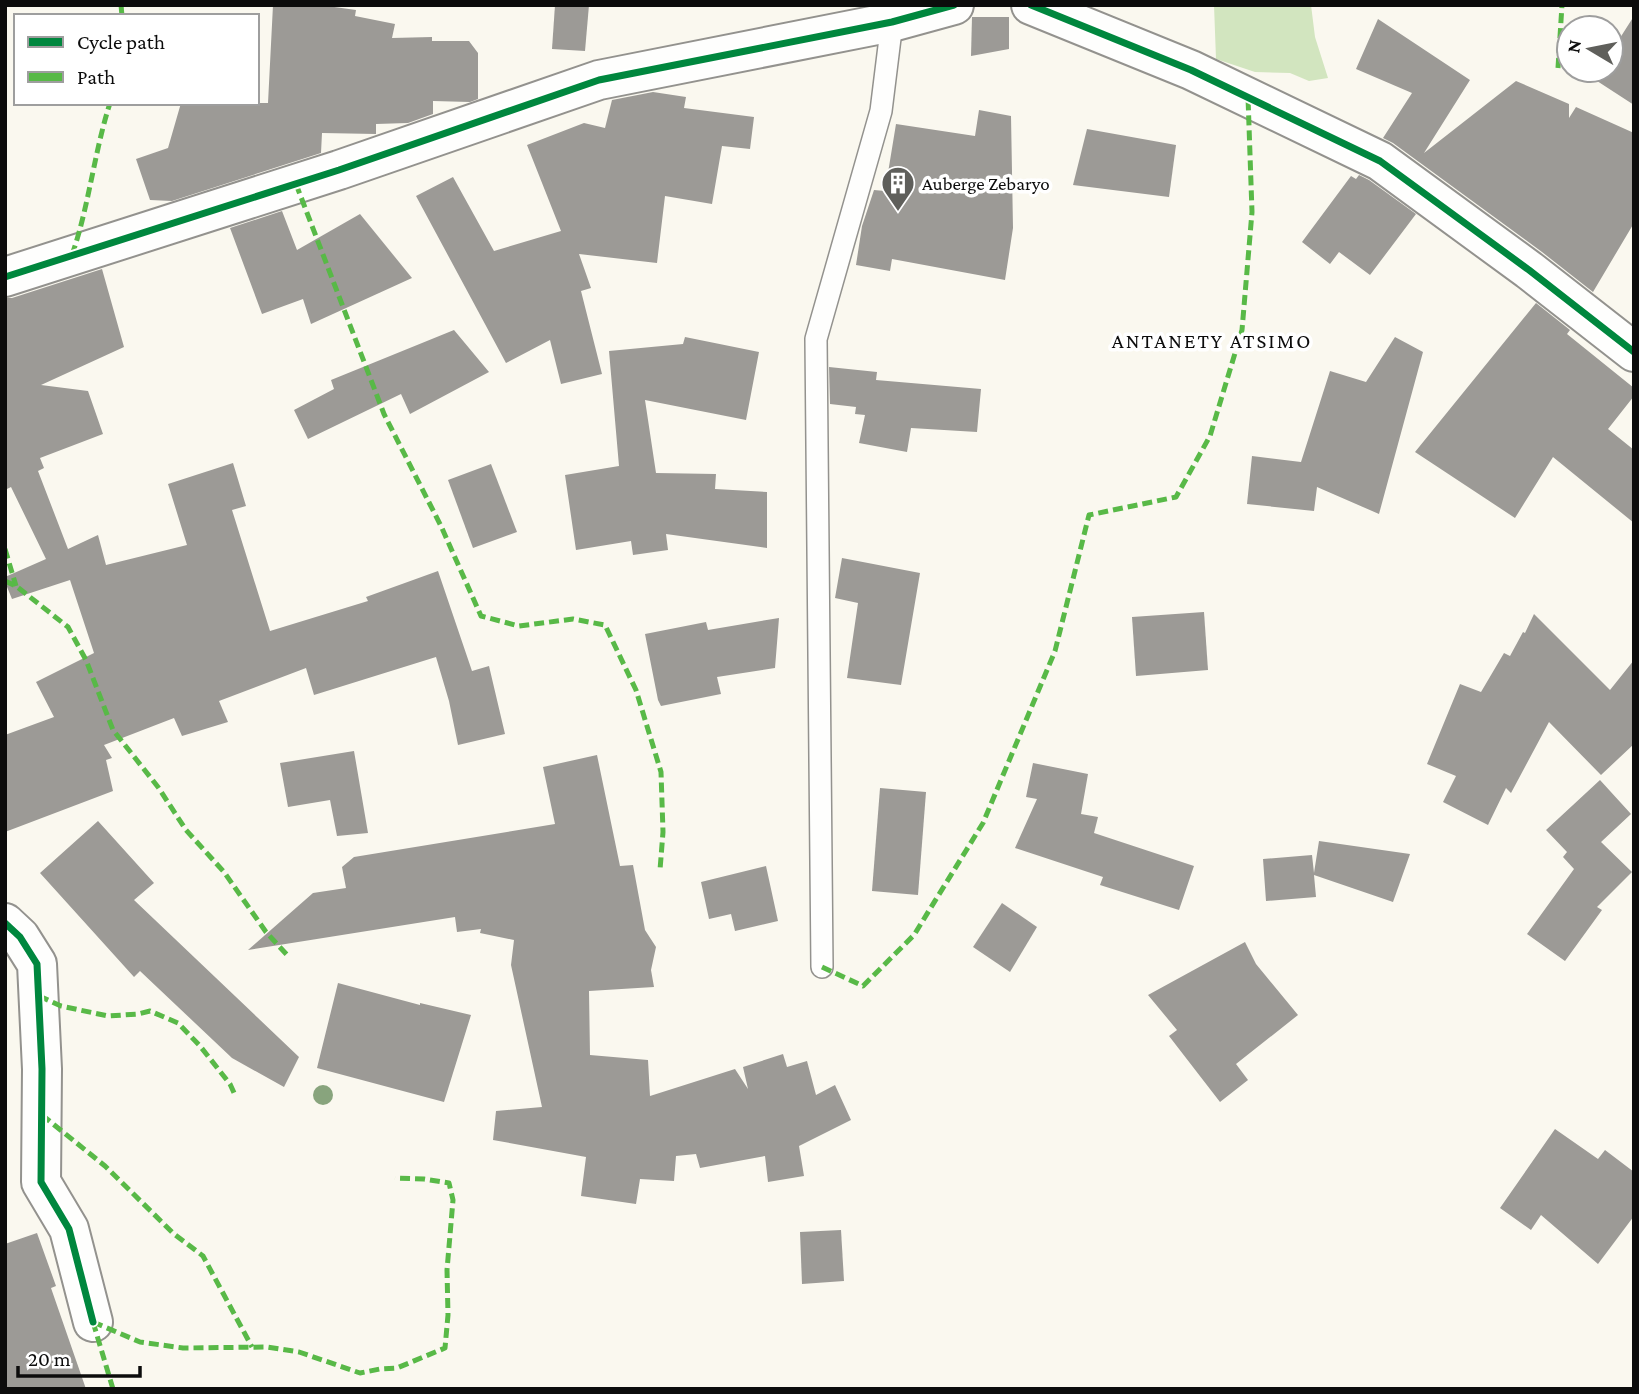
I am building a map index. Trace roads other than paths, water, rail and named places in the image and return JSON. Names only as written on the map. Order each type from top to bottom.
[{"type":"street","points":[[5,277],[339,170],[599,80],[892,22],[954,5]]},
{"type":"street","points":[[1031,5],[1191,70],[1380,161],[1529,270],[1634,352]]},
{"type":"street","points":[[5,923],[20,937],[37,964],[42,1069],[41,1182],[69,1229],[93,1322]]},
{"type":"lane","points":[[822,967],[816,339],[881,111],[892,22]]},
{"type":"place","name":"Auberge Zebaryo","points":[[898,213]]},
{"type":"district","name":"ANTANETY ATSIMO","points":[[1212,341]]}]
